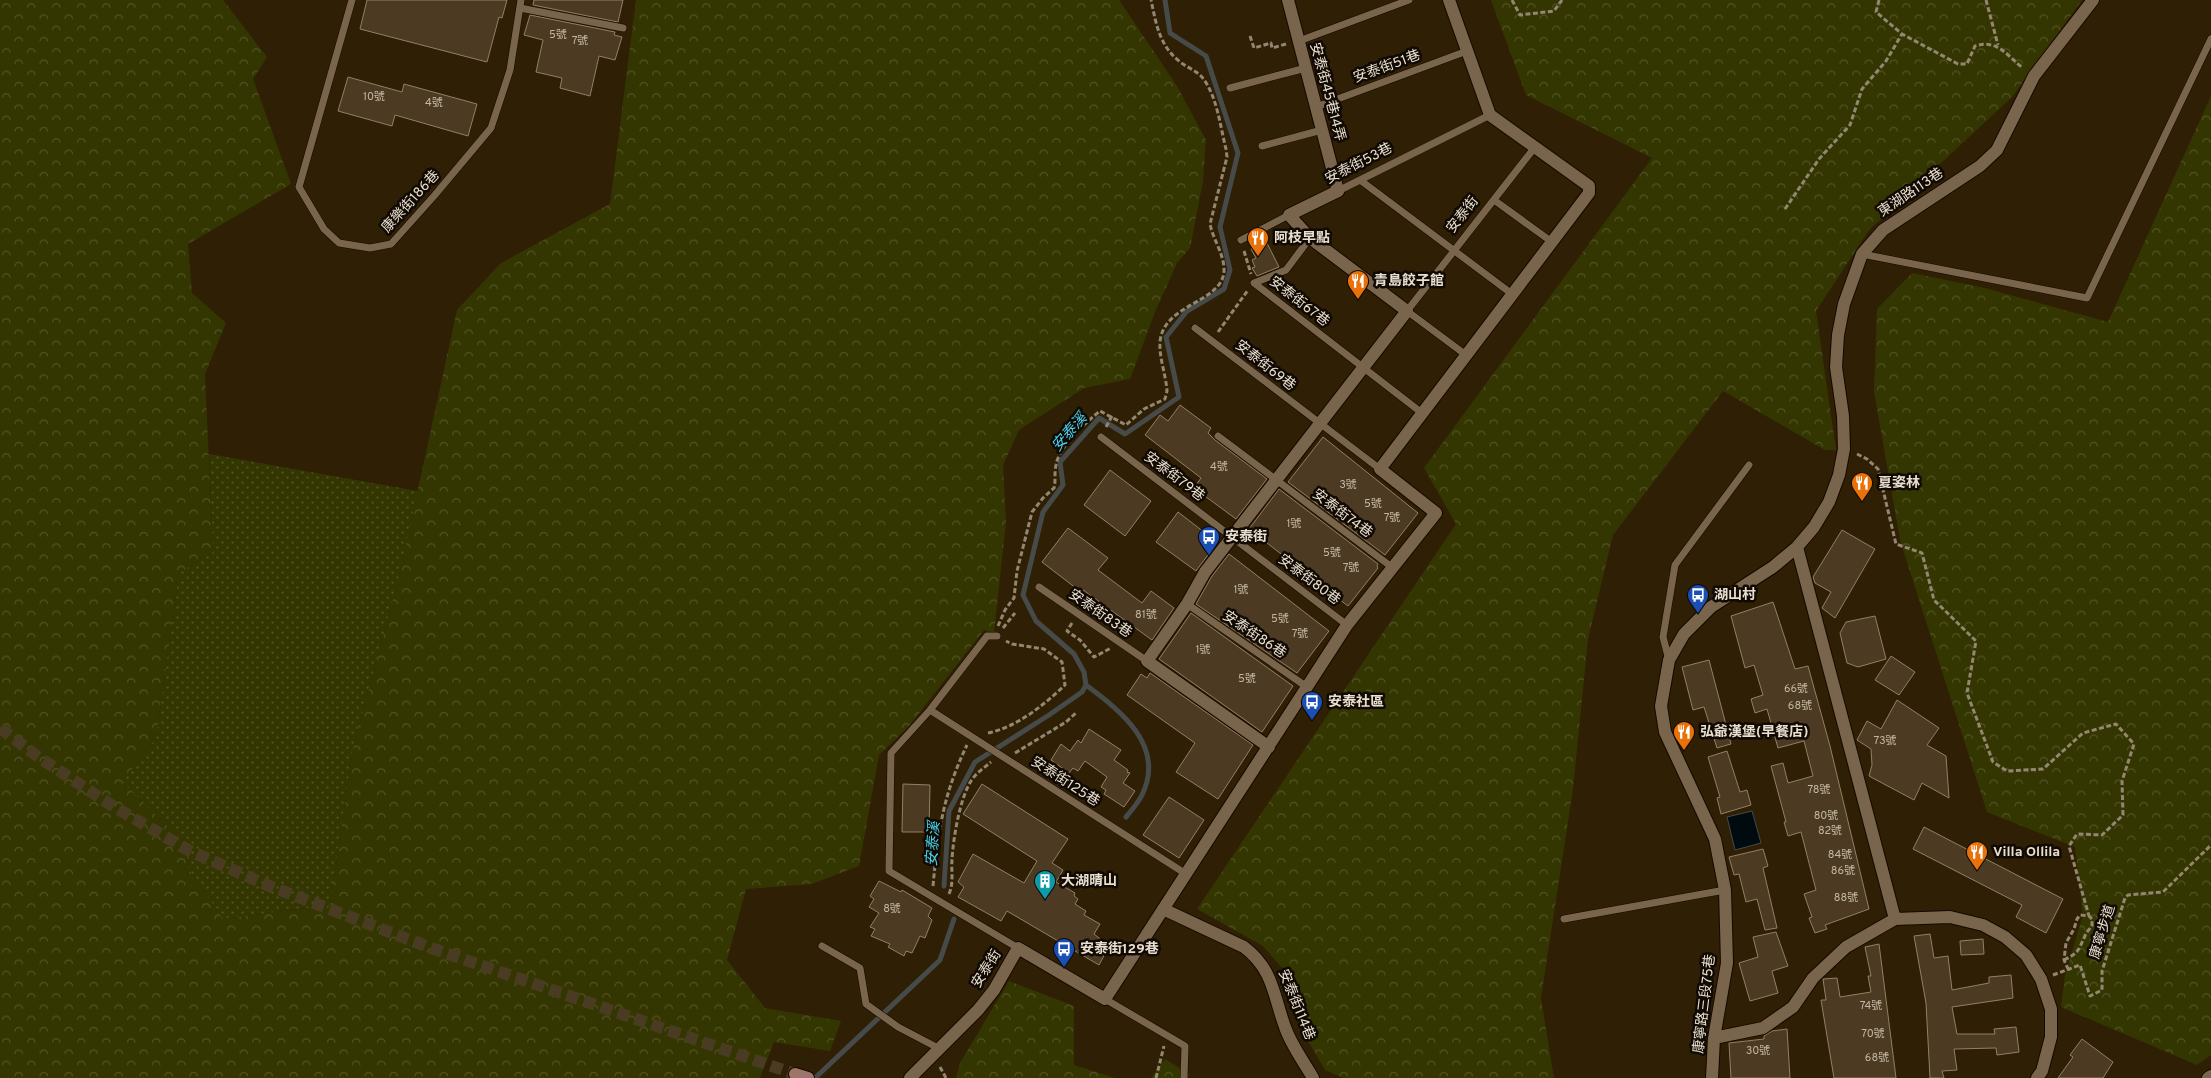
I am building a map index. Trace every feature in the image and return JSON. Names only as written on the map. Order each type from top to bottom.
[{"type":"street","name":"安泰街45巷14弄","points":[[1288,0],[1338,191]]},
{"type":"street","points":[[1106,999],[1347,625],[1436,512],[1380,469],[1589,193],[1589,186],[1490,114],[1449,0]]},
{"type":"street","name":"東湖路113巷","points":[[1844,449],[1843,416],[1836,367],[1838,335],[1844,304],[1862,254],[1883,230],[1980,166],[1997,150],[2034,76],[2093,0]]},
{"type":"street","name":"安泰街53巷","points":[[1289,215],[1338,191]]},
{"type":"street","points":[[1289,215],[1310,238],[1408,312]]},
{"type":"street","name":"安泰街","points":[[1147,662],[1187,604],[1205,572],[1408,312]]},
{"type":"street","name":"康寧路三段75巷","points":[[1712,1078],[1714,1038],[1727,963],[1725,890],[1715,840],[1665,732],[1660,706],[1669,660],[1684,634],[1711,607],[1772,567],[1797,547],[1814,527],[1829,502],[1839,475],[1844,449]]},
{"type":"street","points":[[1797,547],[1895,919]]},
{"type":"street","points":[[1147,662],[1268,747]]},
{"type":"street","name":"安泰街114巷","points":[[1164,909],[1244,947],[1253,954],[1268,974],[1277,995],[1287,1032],[1313,1078]]},
{"type":"street","points":[[1714,1038],[1763,1028],[1794,1007],[1813,978],[1846,947],[1895,919],[1950,916],[1983,925],[2005,937],[2026,955],[2041,979],[2051,1009],[2051,1037],[2042,1071],[2037,1078]]},
{"type":"street","name":"安泰街","points":[[910,1078],[940,1049],[994,990],[1018,948],[1106,999]]},
{"type":"street","points":[[795,1074],[808,1078]]},
{"type":"lane","name":"康樂街186巷","points":[[352,0],[299,187],[324,230],[339,243],[370,248],[390,244],[427,204],[491,128],[510,70],[521,4]]},
{"type":"lane","points":[[1298,41],[1409,0]]},
{"type":"lane","points":[[521,4],[622,28]]},
{"type":"lane","points":[[1862,254],[2087,298],[2211,39]]},
{"type":"lane","name":"安泰街51巷","points":[[1316,107],[1467,51]]},
{"type":"lane","points":[[1230,88],[1306,68]]},
{"type":"lane","name":"安泰街53巷","points":[[1338,191],[1490,114]]},
{"type":"lane","points":[[1262,146],[1322,130]]},
{"type":"lane","name":"安泰街","points":[[1408,312],[1535,147]]},
{"type":"lane","points":[[1360,180],[1512,294]]},
{"type":"lane","points":[[1494,200],[1552,242]]},
{"type":"lane","name":"安泰街53巷","points":[[1241,240],[1289,215]]},
{"type":"lane","name":"安泰街67巷","points":[[1254,283],[1286,270],[1310,238]]},
{"type":"lane","name":"安泰街67巷","points":[[1254,283],[1422,413]]},
{"type":"lane","points":[[1408,312],[1466,355]]},
{"type":"lane","name":"安泰街69巷","points":[[1195,328],[1380,469]]},
{"type":"lane","name":"安泰街79巷","points":[[1101,436],[1232,537]]},
{"type":"lane","name":"安泰街74巷","points":[[1218,436],[1393,568]]},
{"type":"lane","points":[[1669,660],[1663,637],[1675,564],[1750,465]]},
{"type":"lane","name":"安泰街80巷","points":[[1232,537],[1347,625]]},
{"type":"lane","name":"安泰街83巷","points":[[1039,587],[1147,662]]},
{"type":"lane","name":"安泰街86巷","points":[[1187,604],[1307,687]]},
{"type":"lane","points":[[997,636],[987,636],[930,710],[892,753],[889,871],[1018,948]]},
{"type":"lane","name":"安泰街125巷","points":[[930,710],[1186,874]]},
{"type":"lane","points":[[1564,918],[1725,890]]},
{"type":"lane","points":[[822,946],[860,968],[866,1004],[898,1027],[940,1049]]},
{"type":"lane","points":[[1106,999],[1185,1046],[1184,1078]]},
{"type":"path","points":[[997,636],[1000,619],[1014,598],[1017,571],[1029,519],[1037,505],[1054,488],[1057,462],[1076,432],[1100,411],[1126,425],[1144,409],[1167,396],[1160,343],[1164,329],[1179,312],[1216,288],[1224,274],[1223,260],[1210,224],[1227,157],[1226,148],[1211,93],[1200,76],[1172,55],[1163,44],[1157,30],[1151,0]]},
{"type":"path","points":[[1512,0],[1520,15],[1554,11],[1562,0]]},
{"type":"path","points":[[1879,0],[1876,12],[1902,34],[1958,64],[1967,64],[1975,46],[1986,43],[1998,46]]},
{"type":"path","points":[[1986,0],[1998,46],[2005,54],[2034,76]]},
{"type":"path","points":[[1784,209],[1820,159],[1850,125],[1862,89],[1886,61],[1902,34]]},
{"type":"path","points":[[1250,36],[1254,48],[1271,43],[1272,48],[1298,41]]},
{"type":"path","points":[[1212,340],[1254,283],[1241,240]]},
{"type":"path","points":[[1106,428],[1112,416]]},
{"type":"path","points":[[1844,449],[1867,459],[1878,469],[1896,544],[1922,554],[1934,600],[1976,641],[1967,693],[1993,762],[2007,771],[2043,770],[2083,733],[2116,724],[2134,744],[2122,781],[2123,814],[2102,835],[2077,834],[2068,846],[2089,916],[2092,919],[2092,926],[2084,936],[2082,947],[2074,955],[2064,960]]},
{"type":"path","points":[[997,636],[1015,613]]},
{"type":"path","points":[[1067,631],[1080,640],[1094,657],[1120,643]]},
{"type":"path","points":[[932,897],[937,833],[944,804],[957,766],[972,737],[995,732],[1027,716],[1045,704],[1065,685],[1062,662],[1051,654],[1044,649],[1012,644],[997,636]]},
{"type":"path","points":[[944,903],[953,887],[952,872],[955,831],[966,791],[971,781],[990,763],[1022,750],[1046,732],[1066,722],[1077,712]]},
{"type":"path","name":"康寧步道","points":[[2068,969],[2080,965],[2090,996],[2100,993],[2104,986],[2102,971],[2125,898],[2128,895],[2163,892],[2211,845]]},
{"type":"path","points":[[2041,979],[2068,969],[2064,960],[2066,943],[2080,915],[2089,916]]},
{"type":"path","points":[[1156,1078],[1166,1035]]},
{"type":"green space","points":[[0,0],[223,0],[267,57],[253,79],[291,184],[188,244],[192,293],[226,323],[205,374],[213,552],[179,573],[156,738],[122,782],[186,844],[188,868],[223,919],[330,905],[353,749],[399,576],[457,310],[501,263],[610,204],[636,0],[1119,0],[1177,86],[1206,140],[1203,181],[1190,248],[1177,263],[1155,312],[1130,379],[1084,388],[1019,430],[1003,465],[1006,522],[994,633],[984,630],[909,726],[879,755],[859,866],[812,884],[746,889],[727,960],[765,1008],[841,1021],[830,1051],[774,1042],[760,1078],[0,1078]]},
{"type":"green space","points":[[1491,0],[2082,0],[2012,97],[1869,230],[1816,311],[1836,450],[1825,450],[1723,391],[1613,535],[1588,639],[1573,789],[1541,998],[1554,1078],[1343,1078],[1325,1070],[1303,1032],[1291,978],[1263,946],[1197,909],[1456,524],[1424,468],[1652,158],[1526,95]]},
{"type":"green space","points":[[2211,96],[2211,1055],[2197,1065],[2061,1007],[2065,975],[2083,915],[2075,847],[1987,812],[1900,540],[1874,391],[1877,309],[1912,273],[1985,288],[2108,322]]},
{"type":"green space","points":[[209,454],[418,491],[399,576],[353,749],[330,905],[223,919],[188,868],[186,844],[122,782],[156,738],[179,573],[213,552]]},
{"type":"green space","points":[[1009,981],[1074,1006],[1074,1065],[1115,1078],[956,1078],[960,1063]]},
{"type":"green space","points":[[1165,1059],[1189,1074],[1188,1078],[1151,1078]]},
{"type":"shaded area","points":[[1752,811],[1761,843],[1735,850],[1727,817]]},
{"type":"building","points":[[367,0],[507,0],[502,18],[499,17],[487,62],[360,29]]},
{"type":"building","points":[[534,0],[623,0],[618,22],[533,5]]},
{"type":"building","points":[[530,15],[615,32],[614,35],[622,37],[615,60],[599,56],[590,96],[560,88],[562,78],[536,72],[543,40],[524,35]]},
{"type":"building","points":[[348,77],[402,92],[404,84],[477,104],[468,136],[395,115],[392,126],[338,111]]},
{"type":"building","points":[[1266,241],[1279,267],[1257,276],[1252,268],[1255,267],[1252,260],[1256,258],[1251,249]]},
{"type":"building","points":[[1180,405],[1211,428],[1208,433],[1215,440],[1267,479],[1236,519],[1194,488],[1201,478],[1145,435],[1160,415],[1168,421]]},
{"type":"building","points":[[1323,437],[1418,513],[1385,555],[1288,482]]},
{"type":"building","points":[[1110,470],[1151,501],[1125,536],[1084,505]]},
{"type":"building","points":[[1279,489],[1378,564],[1378,568],[1348,606],[1249,529]]},
{"type":"building","points":[[1178,512],[1213,539],[1212,541],[1216,544],[1196,571],[1156,542]]},
{"type":"building","points":[[1068,528],[1108,558],[1098,570],[1142,603],[1151,591],[1174,608],[1152,640],[1083,590],[1081,592],[1042,562]]},
{"type":"building","points":[[1842,530],[1875,549],[1835,618],[1822,608],[1831,592],[1815,583],[1813,577]]},
{"type":"building","points":[[1229,554],[1329,631],[1297,673],[1196,604],[1212,576]]},
{"type":"building","points":[[1773,602],[1795,669],[1808,666],[1830,746],[1869,909],[1825,925],[1827,929],[1815,933],[1809,918],[1812,917],[1804,894],[1816,890],[1801,832],[1788,836],[1771,766],[1783,763],[1788,783],[1813,776],[1804,741],[1778,748],[1767,709],[1755,713],[1751,699],[1763,695],[1754,665],[1745,668],[1731,616]]},
{"type":"building","points":[[1191,613],[1293,686],[1262,732],[1159,659]]},
{"type":"building","points":[[1875,616],[1886,659],[1858,667],[1847,663],[1840,633],[1846,622]]},
{"type":"building","points":[[1891,656],[1915,672],[1899,695],[1875,680]]},
{"type":"building","points":[[1709,660],[1731,744],[1717,748],[1704,707],[1693,710],[1682,667]]},
{"type":"building","points":[[1150,673],[1253,745],[1218,799],[1176,772],[1195,743],[1127,695],[1141,674],[1147,678]]},
{"type":"building","points":[[1897,700],[1939,728],[1927,745],[1946,756],[1949,798],[1922,783],[1914,800],[1869,776],[1872,765],[1871,749],[1857,740],[1867,721],[1881,729]]},
{"type":"building","points":[[1089,729],[1121,750],[1114,760],[1128,770],[1127,772],[1130,773],[1123,783],[1135,791],[1124,807],[1104,794],[1106,790],[1101,787],[1107,777],[1085,761],[1078,771],[1073,768],[1069,773],[1051,760],[1061,744],[1070,751],[1078,740],[1081,743]]},
{"type":"building","points":[[1727,751],[1740,792],[1747,790],[1751,805],[1721,814],[1717,798],[1720,797],[1708,757]]},
{"type":"building","points":[[903,784],[930,785],[929,832],[902,832]]},
{"type":"building","points":[[982,784],[1068,839],[1052,863],[1063,870],[1056,882],[1075,893],[1074,896],[1078,899],[1075,904],[1086,911],[1084,915],[1100,924],[1094,934],[1109,946],[1099,965],[1007,911],[1001,921],[958,897],[964,887],[958,882],[973,854],[1024,883],[1037,861],[963,814]]},
{"type":"building","points":[[1169,797],[1204,820],[1179,858],[1143,835]]},
{"type":"building","points":[[1924,827],[2063,899],[2046,933],[2016,917],[2022,905],[1913,849]]},
{"type":"building","points":[[1763,849],[1768,866],[1763,868],[1777,928],[1765,930],[1757,899],[1746,902],[1739,874],[1734,875],[1729,857]]},
{"type":"building","points":[[879,881],[901,892],[902,890],[932,908],[928,916],[932,920],[925,938],[920,936],[912,953],[906,951],[904,956],[888,947],[890,944],[871,936],[875,929],[870,927],[879,913],[869,907],[874,899],[870,896]]},
{"type":"building","points":[[1776,932],[1788,966],[1772,971],[1778,993],[1750,1001],[1739,963],[1758,957],[1753,937]]},
{"type":"building","points":[[1930,934],[1934,958],[1948,956],[1952,990],[1989,983],[1989,977],[2011,975],[2013,998],[1952,1007],[1957,1034],[1995,1034],[1994,1029],[2016,1027],[2019,1052],[1997,1055],[1996,1048],[1954,1049],[1957,1070],[1942,1071],[1944,1078],[1930,1078],[1926,1003],[1914,936]]},
{"type":"building","points":[[1983,939],[1984,954],[1961,955],[1960,941]]},
{"type":"building","points":[[1879,944],[1896,1078],[1834,1078],[1821,1000],[1826,1000],[1823,979],[1837,978],[1840,997],[1871,992],[1868,976],[1871,976],[1865,947]]},
{"type":"building","points":[[1787,1029],[1790,1078],[1731,1078],[1729,1043],[1764,1039],[1764,1036],[1772,1031]]},
{"type":"building","points":[[2082,1039],[2113,1062],[2103,1078],[2058,1078],[2073,1057],[2070,1055]]},
{"type":"waterway","name":"安泰溪","points":[[944,886],[949,811],[975,762],[1049,715],[1082,692],[1086,685],[1084,672],[1074,654],[1036,621],[1023,595],[1043,512],[1063,485],[1060,462],[1099,418],[1125,434],[1179,397],[1166,337],[1187,311],[1224,289],[1230,270],[1220,227],[1238,153],[1206,56],[1170,33],[1165,0]]},
{"type":"waterway","points":[[1086,685],[1125,718],[1136,731],[1144,746],[1148,761],[1148,777],[1142,795],[1126,817]]},
{"type":"waterway","name":"安泰溪","points":[[815,1078],[940,960],[954,919]]},
{"type":"tunnel","points":[[0,728],[37,756],[111,805],[188,850],[267,885],[431,948],[795,1074]]},
{"type":"place","name":"阿枝早點","points":[[1258,257]]},
{"type":"place","name":"青島餃子館","points":[[1358,300]]},
{"type":"place","name":"夏姿林","points":[[1862,502]]},
{"type":"place","name":"安泰街","points":[[1209,556]]},
{"type":"place","name":"湖山村","points":[[1698,614]]},
{"type":"place","name":"安泰社區","points":[[1312,721]]},
{"type":"place","name":"弘爺漢堡(早餐店)","points":[[1684,751]]},
{"type":"place","name":"Villa Ollila","points":[[1977,871]]},
{"type":"place","name":"大湖晴山","points":[[1045,900]]},
{"type":"place","name":"安泰街129巷","points":[[1064,968]]}]
